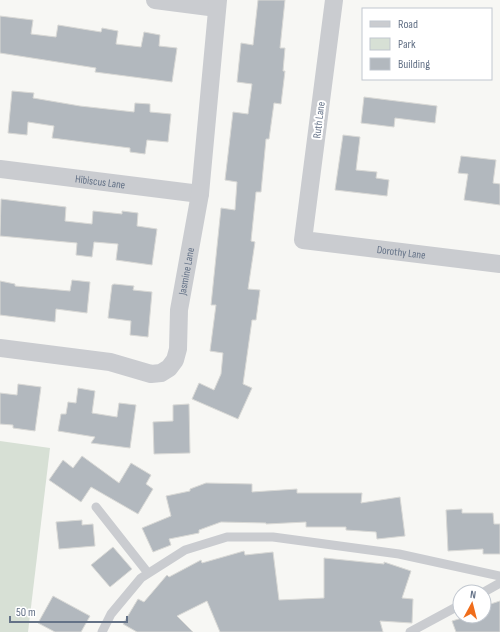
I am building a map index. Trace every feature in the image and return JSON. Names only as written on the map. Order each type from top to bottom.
[{"type":"street","points":[[155,0],[218,4]]},
{"type":"street","name":"Ruth Lane","points":[[303,240],[334,0]]},
{"type":"street","name":"Jasmine Lane","points":[[0,348],[110,362],[151,374],[161,373],[169,368],[175,360],[178,349],[179,310],[200,194],[218,4]]},
{"type":"street","name":"Hibiscus Lane","points":[[0,169],[200,194]]},
{"type":"street","name":"Dorothy Lane","points":[[303,240],[500,264]]},
{"type":"lane","points":[[96,506],[148,573]]},
{"type":"lane","points":[[102,632],[111,614],[141,578],[185,550],[227,537],[273,537],[399,554],[500,576]]},
{"type":"lane","points":[[410,632],[452,609]]},
{"type":"green space","points":[[0,441],[50,448],[28,632],[0,632]]},
{"type":"building","points":[[258,0],[285,0],[280,48],[285,48],[283,71],[285,71],[281,104],[274,103],[269,139],[266,139],[261,192],[256,192],[251,241],[255,242],[248,289],[260,290],[256,320],[252,320],[243,384],[252,388],[238,419],[192,399],[199,383],[214,390],[221,374],[223,353],[210,351],[216,305],[211,305],[221,208],[235,210],[237,182],[225,180],[233,112],[248,114],[252,84],[237,82],[241,43],[253,45]]},
{"type":"building","points":[[0,16],[33,20],[31,34],[56,37],[58,25],[101,32],[102,28],[118,31],[116,44],[141,47],[144,32],[160,35],[159,46],[177,48],[172,82],[95,72],[96,68],[0,53]]},
{"type":"building","points":[[12,91],[34,93],[33,98],[80,106],[134,112],[135,103],[150,104],[150,112],[171,114],[168,142],[147,140],[145,154],[130,152],[130,148],[52,138],[54,126],[28,122],[27,135],[8,133]]},
{"type":"building","points":[[364,97],[437,106],[435,123],[395,118],[394,127],[361,123]]},
{"type":"building","points":[[343,135],[360,137],[356,170],[377,172],[376,178],[389,180],[387,196],[335,190]]},
{"type":"building","points":[[461,156],[496,160],[493,183],[500,184],[500,205],[464,200],[468,174],[458,173]]},
{"type":"building","points":[[1,199],[66,207],[65,221],[92,224],[93,211],[122,214],[122,211],[138,213],[137,226],[157,229],[152,265],[116,260],[118,244],[94,242],[92,257],[76,255],[77,243],[0,236]]},
{"type":"building","points":[[72,280],[90,282],[87,313],[56,309],[55,322],[0,315],[0,281],[15,284],[15,286],[70,291]]},
{"type":"building","points":[[112,285],[134,286],[133,290],[152,292],[148,337],[130,335],[131,321],[108,318]]},
{"type":"building","points":[[18,384],[41,387],[35,431],[13,428],[13,425],[0,424],[0,393],[17,395]]},
{"type":"building","points":[[78,388],[95,391],[92,413],[117,417],[119,403],[136,405],[130,448],[91,443],[95,437],[58,431],[61,414],[66,414],[68,402],[76,403]]},
{"type":"building","points":[[189,404],[190,453],[154,454],[153,422],[173,421],[173,405]]},
{"type":"building","points":[[82,456],[119,483],[131,463],[151,475],[146,484],[153,489],[138,514],[91,487],[81,502],[49,480],[63,460],[73,468]]},
{"type":"building","points":[[206,483],[252,484],[252,492],[297,489],[297,493],[362,493],[361,503],[400,497],[405,536],[377,539],[376,532],[346,530],[346,527],[306,527],[306,522],[266,524],[221,522],[199,530],[199,533],[169,539],[171,545],[153,552],[142,528],[171,516],[166,496],[190,491],[190,489]]},
{"type":"building","points":[[462,509],[462,513],[493,513],[494,524],[500,524],[500,554],[483,554],[483,549],[448,551],[446,510]]},
{"type":"building","points":[[82,520],[82,525],[93,524],[95,546],[59,549],[56,522]]},
{"type":"building","points":[[113,547],[132,569],[110,587],[91,565]]},
{"type":"building","points":[[244,551],[245,555],[273,552],[279,600],[324,598],[324,558],[384,564],[384,562],[411,571],[402,598],[413,599],[412,623],[380,621],[383,632],[220,632],[207,601],[177,616],[193,632],[137,632],[123,624],[138,599],[144,602],[167,575],[169,577],[201,560],[202,563]]},
{"type":"building","points":[[53,596],[90,616],[81,632],[55,632],[38,623]]},
{"type":"building","points":[[500,601],[500,632],[456,632],[453,624],[492,624],[492,604]]}]
